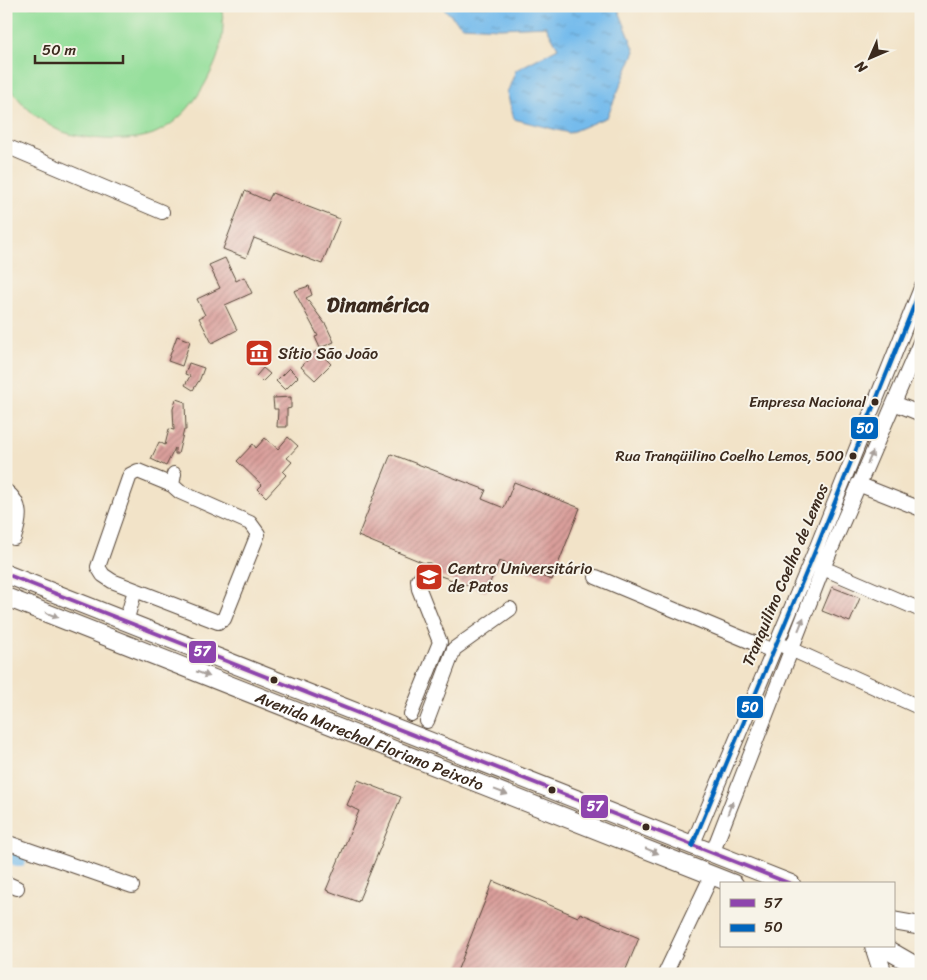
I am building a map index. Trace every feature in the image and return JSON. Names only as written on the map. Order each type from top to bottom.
[{"type":"main road","name":"Avenida Marechal Floriano Peixoto","points":[[6,574],[786,882]]},
{"type":"main road","name":"Avenida Marechal Floriano Peixoto","points":[[6,597],[729,882]]},
{"type":"main road","points":[[894,921],[921,926]]},
{"type":"main road","points":[[875,948],[883,974]]},
{"type":"main road","points":[[884,948],[921,969]]},
{"type":"street","points":[[6,146],[162,212]]},
{"type":"street","name":"Tranquilino Coelho de Lemos","points":[[712,854],[823,568],[825,546],[921,288]]},
{"type":"street","name":"Tranquilino Coelho de Lemos","points":[[692,846],[775,647],[858,484],[921,340]]},
{"type":"street","points":[[894,404],[921,414]]},
{"type":"street","points":[[138,471],[173,480],[180,492],[250,523],[258,534],[224,619],[218,622],[135,590],[102,575],[98,567],[130,475],[138,471]]},
{"type":"street","points":[[858,484],[921,509]]},
{"type":"street","points":[[6,491],[11,495],[20,510],[19,523],[14,538],[6,535]]},
{"type":"street","points":[[6,515],[19,523]]},
{"type":"street","points":[[823,568],[921,610]]},
{"type":"street","points":[[411,714],[440,642],[419,589],[418,580],[427,571]]},
{"type":"street","points":[[596,577],[775,647],[790,649],[921,708]]},
{"type":"street","points":[[126,622],[135,590]]},
{"type":"street","points":[[427,721],[454,649],[478,630],[510,609]]},
{"type":"street","points":[[6,842],[132,886]]},
{"type":"street","points":[[669,972],[712,875]]},
{"type":"green space","points":[[6,6],[221,6],[222,40],[215,65],[201,91],[188,109],[163,129],[153,134],[131,139],[77,136],[56,129],[35,115],[16,96],[7,82],[5,68]]},
{"type":"water","points":[[441,6],[617,6],[635,51],[607,117],[569,133],[514,119],[507,93],[516,70],[558,48],[546,26],[500,28],[462,26]]},
{"type":"building","points":[[245,191],[268,201],[272,193],[340,219],[322,264],[254,238],[246,258],[223,249]]},
{"type":"building","points":[[225,258],[236,281],[244,277],[252,293],[225,305],[237,330],[212,343],[199,318],[205,315],[197,299],[220,288],[209,265]]},
{"type":"building","points":[[309,286],[312,295],[306,298],[326,325],[334,342],[320,348],[315,337],[318,336],[294,291]]},
{"type":"building","points":[[177,336],[190,341],[182,366],[168,361]]},
{"type":"building","points":[[317,350],[331,364],[315,380],[301,367]]},
{"type":"building","points":[[189,363],[204,368],[193,390],[185,385],[190,376],[185,374]]},
{"type":"building","points":[[263,368],[270,374],[262,382],[256,376]]},
{"type":"building","points":[[289,368],[298,377],[285,390],[276,381]]},
{"type":"building","points":[[291,397],[291,408],[287,409],[287,427],[277,427],[278,409],[274,409],[273,398]]},
{"type":"building","points":[[176,399],[185,402],[186,430],[184,430],[178,454],[175,454],[175,448],[166,466],[151,459],[159,442],[165,445],[169,429],[174,430],[173,409]]},
{"type":"building","points":[[288,437],[298,446],[287,458],[292,462],[283,472],[286,475],[266,497],[258,489],[262,485],[237,461],[253,444],[256,448],[265,438],[278,449]]},
{"type":"building","points":[[391,454],[486,490],[482,499],[504,508],[514,482],[580,508],[552,580],[499,561],[486,592],[435,574],[435,567],[430,563],[424,563],[358,536]]},
{"type":"building","points":[[832,587],[860,598],[850,622],[822,611]]},
{"type":"building","points":[[358,780],[401,797],[358,902],[326,890],[359,811],[347,805]]},
{"type":"building","points":[[493,881],[578,917],[580,913],[639,938],[624,974],[456,974]]},
{"type":"waterway","points":[[6,856],[20,861]]},
{"type":"transit line","name":"50","points":[[692,846],[818,544],[921,288]]},
{"type":"transit line","name":"57","points":[[6,574],[786,882]]},
{"type":"place","name":"Sítio São João","points":[[259,353]]},
{"type":"place","name":"Empresa Nacional","points":[[875,402]]},
{"type":"place","name":"Rua Tranqüilino Coelho Lemos, 500","points":[[853,456]]},
{"type":"place","name":"Centro Universitário de Patos","points":[[429,577]]},
{"type":"district","name":"Dinamérica","points":[[378,305]]}]
